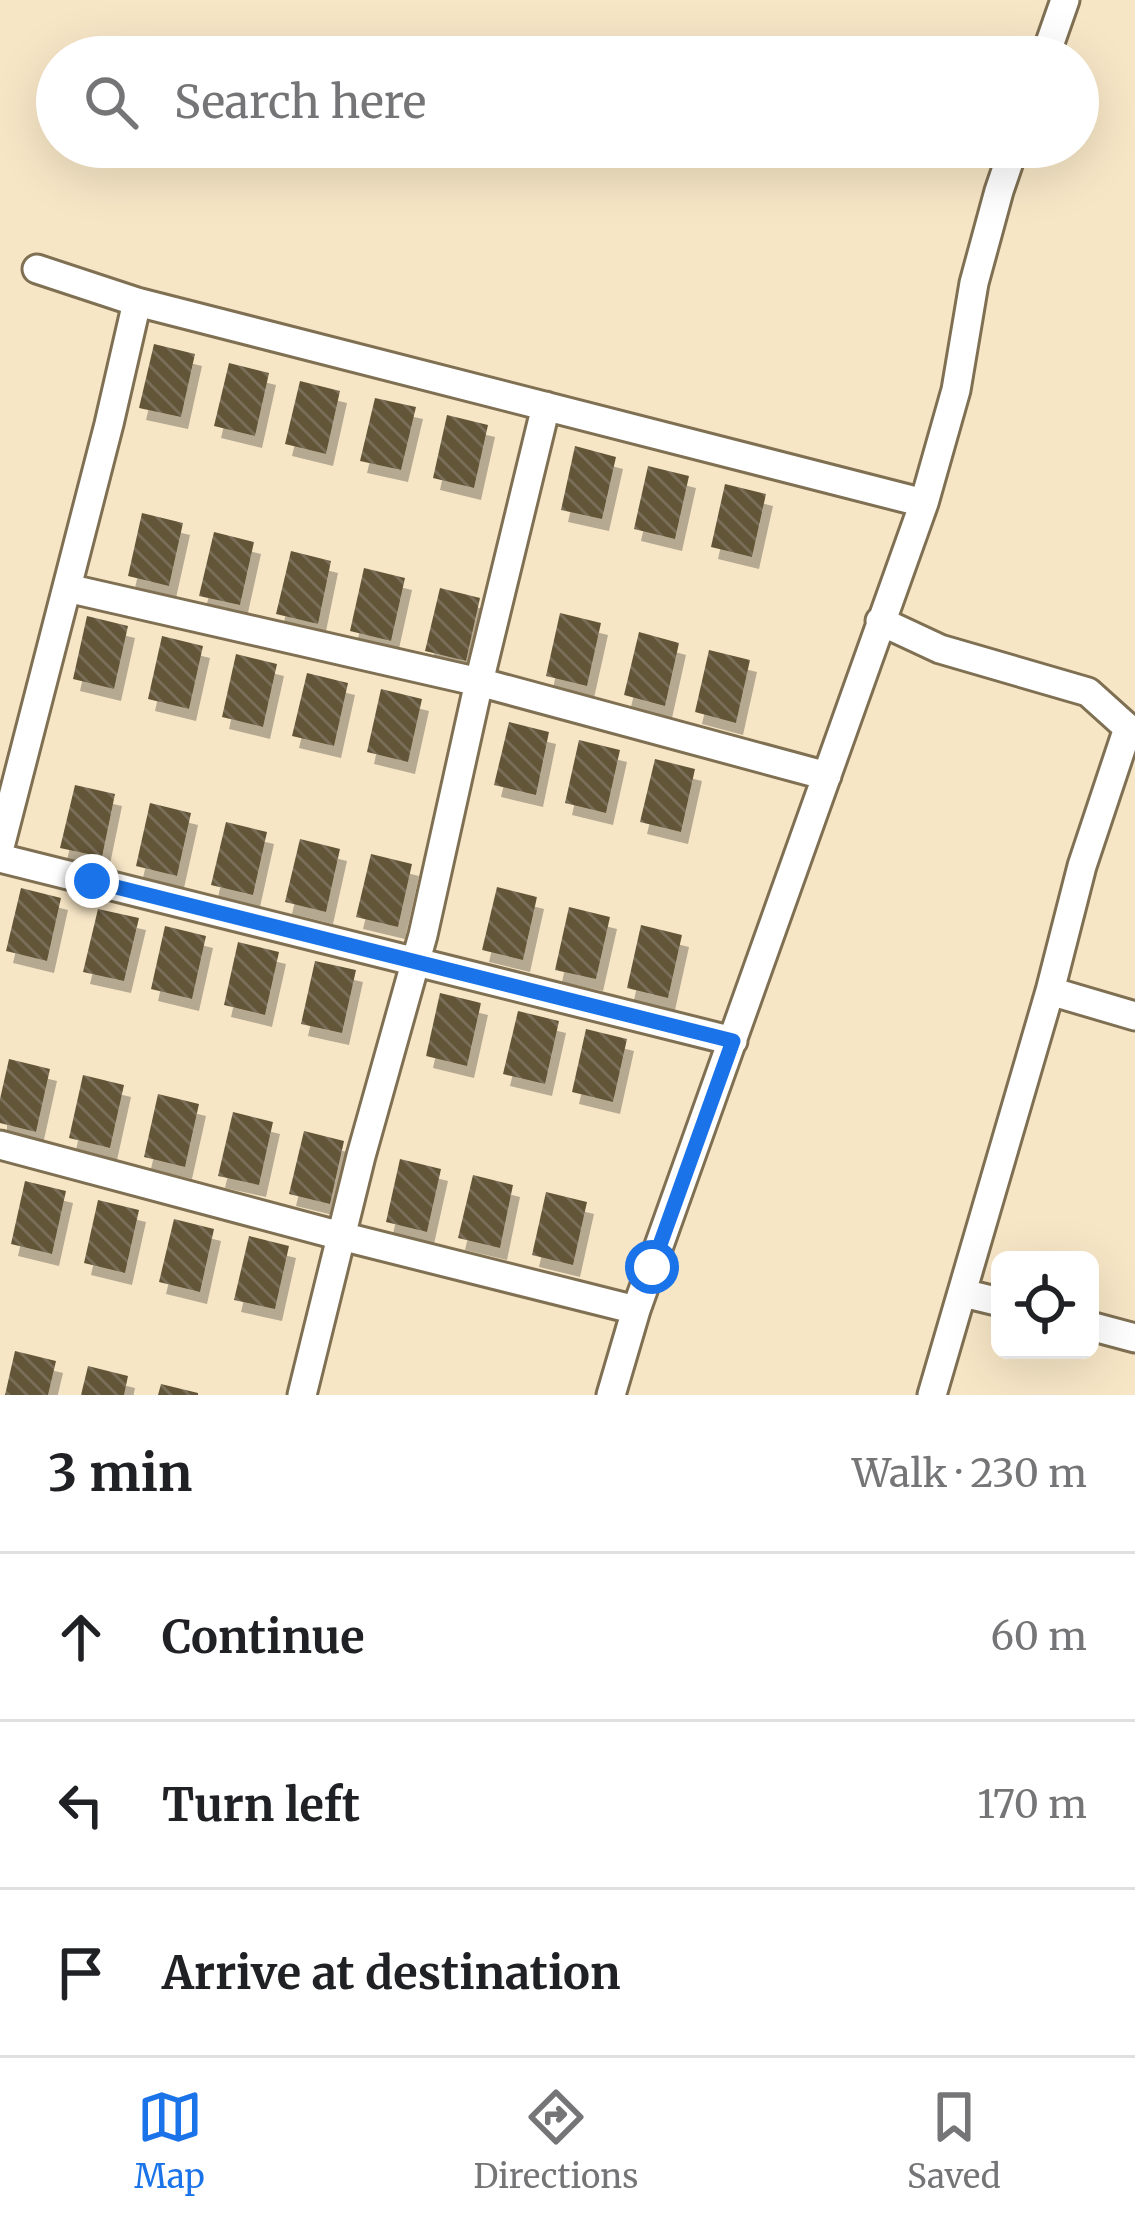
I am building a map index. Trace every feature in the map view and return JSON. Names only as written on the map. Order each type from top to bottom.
[{"type":"street","points":[[1052,36],[1065,0]]},
{"type":"street","points":[[611,1395],[636,1310],[924,502],[956,390],[974,283],[1006,168]]},
{"type":"street","points":[[37,269],[137,302],[924,502]]},
{"type":"street","points":[[0,847],[137,302]]},
{"type":"street","points":[[302,1395],[415,962],[546,406]]},
{"type":"street","points":[[67,588],[478,682],[827,776]]},
{"type":"street","points":[[880,621],[940,649],[1088,692],[1131,729],[1082,866],[932,1395]]},
{"type":"street","points":[[0,858],[733,1041]]},
{"type":"street","points":[[1050,991],[1135,1016]]},
{"type":"street","points":[[0,1144],[636,1310]]},
{"type":"street","points":[[963,1293],[991,1300]]},
{"type":"street","points":[[1099,1328],[1135,1338]]},
{"type":"building","points":[[154,344],[195,354],[181,417],[139,408]]},
{"type":"building","points":[[229,363],[269,373],[255,436],[214,426]]},
{"type":"building","points":[[300,381],[340,391],[326,454],[285,444]]},
{"type":"building","points":[[375,398],[416,407],[401,470],[360,461]]},
{"type":"building","points":[[447,415],[488,425],[474,488],[433,478]]},
{"type":"building","points":[[575,446],[616,457],[602,519],[561,510]]},
{"type":"building","points":[[648,466],[689,476],[675,539],[634,529]]},
{"type":"building","points":[[725,484],[766,494],[752,557],[711,547]]},
{"type":"building","points":[[142,513],[183,523],[169,586],[128,576]]},
{"type":"building","points":[[214,532],[254,542],[240,605],[199,596]]},
{"type":"building","points":[[291,551],[331,561],[318,624],[276,614]]},
{"type":"building","points":[[364,568],[405,578],[391,641],[350,631]]},
{"type":"building","points":[[440,588],[480,598],[466,661],[425,651]]},
{"type":"building","points":[[560,613],[601,623],[587,686],[546,676]]},
{"type":"building","points":[[87,616],[128,626],[114,689],[73,679]]},
{"type":"building","points":[[639,632],[679,643],[665,706],[624,695]]},
{"type":"building","points":[[162,636],[203,646],[189,709],[148,699]]},
{"type":"building","points":[[709,650],[750,660],[736,723],[695,712]]},
{"type":"building","points":[[236,654],[277,664],[263,727],[222,717]]},
{"type":"building","points":[[307,673],[348,683],[334,746],[292,736]]},
{"type":"building","points":[[381,689],[422,699],[408,762],[367,752]]},
{"type":"building","points":[[509,722],[549,732],[536,795],[494,785]]},
{"type":"building","points":[[579,740],[620,750],[606,813],[565,803]]},
{"type":"building","points":[[655,759],[695,769],[681,832],[640,822]]},
{"type":"building","points":[[75,785],[115,794],[102,857],[60,848]]},
{"type":"building","points":[[150,803],[191,813],[177,876],[136,866]]},
{"type":"building","points":[[226,822],[267,832],[253,895],[211,885]]},
{"type":"building","points":[[300,839],[340,849],[326,912],[285,902]]},
{"type":"building","points":[[371,854],[412,864],[398,927],[356,917]]},
{"type":"building","points":[[497,887],[537,897],[523,960],[482,950]]},
{"type":"building","points":[[21,888],[61,898],[47,961],[6,951]]},
{"type":"building","points":[[569,907],[610,917],[596,979],[555,970]]},
{"type":"building","points":[[98,909],[139,918],[124,981],[83,972]]},
{"type":"building","points":[[641,925],[682,935],[668,998],[627,988]]},
{"type":"building","points":[[165,926],[206,936],[192,999],[151,989]]},
{"type":"building","points":[[238,942],[279,952],[265,1015],[224,1005]]},
{"type":"building","points":[[315,961],[356,970],[342,1033],[301,1024]]},
{"type":"building","points":[[440,993],[481,1003],[467,1066],[426,1056]]},
{"type":"building","points":[[518,1011],[559,1021],[545,1084],[503,1074]]},
{"type":"building","points":[[586,1029],[627,1039],[613,1102],[572,1092]]},
{"type":"building","points":[[9,1059],[50,1069],[36,1132],[0,1123]]},
{"type":"building","points":[[83,1075],[124,1085],[110,1148],[69,1138]]},
{"type":"building","points":[[158,1094],[199,1104],[185,1167],[144,1157]]},
{"type":"building","points":[[233,1112],[273,1122],[259,1185],[218,1176]]},
{"type":"building","points":[[304,1131],[344,1141],[330,1204],[289,1194]]},
{"type":"building","points":[[400,1159],[441,1169],[427,1232],[386,1222]]},
{"type":"building","points":[[473,1175],[513,1185],[500,1248],[458,1238]]},
{"type":"building","points":[[25,1181],[66,1191],[52,1254],[11,1244]]},
{"type":"building","points":[[546,1192],[587,1202],[573,1265],[532,1255]]},
{"type":"building","points":[[98,1200],[139,1210],[125,1273],[84,1263]]},
{"type":"building","points":[[174,1219],[214,1229],[200,1292],[159,1282]]},
{"type":"building","points":[[249,1236],[289,1246],[275,1309],[234,1300]]},
{"type":"building","points":[[15,1351],[56,1361],[48,1395],[5,1395]]},
{"type":"building","points":[[88,1366],[128,1376],[124,1395],[81,1395]]},
{"type":"building","points":[[161,1384],[198,1393],[198,1395],[158,1395]]},
{"type":"route","points":[[92,881],[733,1041],[652,1267]]}]
